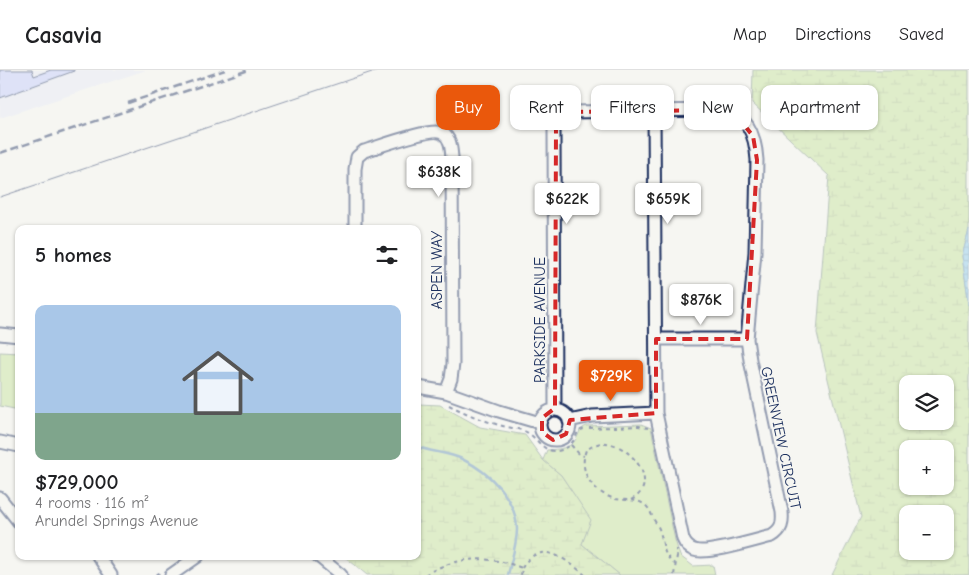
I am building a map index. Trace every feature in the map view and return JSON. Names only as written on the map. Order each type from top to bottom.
[{"type":"street","name":"GREENVIEW CIRCUIT","points":[[654,130],[656,413],[683,539],[694,550],[707,551],[772,536],[777,533],[782,525],[782,512],[747,338],[756,219],[757,160],[753,136],[743,120],[728,112],[718,110],[674,111]]},
{"type":"street","name":"PARKSIDE AVENUE","points":[[555,410],[554,128],[556,122],[563,114],[568,112],[591,112]]},
{"type":"street","name":"ASPEN WAY","points":[[355,225],[355,169],[357,157],[364,150],[428,131],[440,131],[445,134],[451,146],[452,156],[453,364],[447,398]]},
{"type":"street","points":[[0,334],[15,336]]},
{"type":"street","points":[[656,339],[747,338]]},
{"type":"street","points":[[421,388],[447,398],[540,423]]},
{"type":"street","points":[[555,410],[564,413],[569,421],[566,434],[558,440],[549,439],[545,436],[540,423],[545,414],[555,410]]},
{"type":"street","points":[[569,421],[592,416],[656,413]]},
{"type":"street","points":[[0,442],[15,445]]},
{"type":"street","points":[[0,498],[15,517]]},
{"type":"street","points":[[101,560],[111,575]]},
{"type":"street","points":[[171,575],[192,560]]},
{"type":"street","points":[[323,560],[340,574]]},
{"type":"path","points":[[447,398],[465,413],[498,425],[527,432],[540,445],[551,451],[559,451],[566,448],[574,440],[578,431],[586,428],[640,426],[651,429]]},
{"type":"path","points":[[631,500],[639,496],[644,485],[638,463],[629,454],[609,444],[600,443],[586,450],[584,469],[587,478],[594,488],[612,498],[631,500],[646,506],[650,510],[660,532],[666,556],[676,565]]},
{"type":"path","points":[[570,444],[580,455],[584,456]]},
{"type":"path","points":[[674,575],[676,548]]},
{"type":"path","points":[[521,575],[526,560],[535,554],[558,556],[585,575]]},
{"type":"path","points":[[425,575],[451,562],[470,558],[486,559],[522,568]]},
{"type":"highlighted area","points":[[718,110],[736,115],[753,136],[757,160],[747,339],[656,339],[656,413],[570,420],[566,434],[553,440],[542,432],[542,418],[555,408],[556,122],[569,112]]},
{"type":"shaded area","points":[[0,70],[146,70],[0,118]]},
{"type":"green space","points":[[753,70],[969,70],[969,230],[962,256],[969,305],[969,575],[832,575],[861,517],[817,333],[829,176],[780,130],[878,130],[878,85],[761,85],[761,112],[752,103]]},
{"type":"green space","points":[[0,352],[15,353],[15,409],[0,406]]},
{"type":"green space","points":[[421,404],[440,405],[480,427],[525,435],[543,460],[561,475],[592,520],[582,544],[620,575],[367,575],[349,560],[421,560]]},
{"type":"green space","points":[[641,424],[651,428],[680,556],[693,566],[713,565],[715,575],[620,575],[582,544],[591,520],[561,475],[543,460],[547,450],[563,448],[572,444],[580,430],[586,426]]},
{"type":"water","points":[[969,230],[969,305],[962,256]]},
{"type":"building","points":[[0,70],[32,70],[34,76],[51,70],[74,71],[0,98]]},
{"type":"waterway","points":[[421,448],[457,457],[472,464],[491,479],[506,497],[512,507],[517,529],[508,575]]},
{"type":"tram line","points":[[0,197],[378,70]]},
{"type":"railway","points":[[128,103],[225,70]]},
{"type":"railway","points":[[0,153],[249,70]]}]
